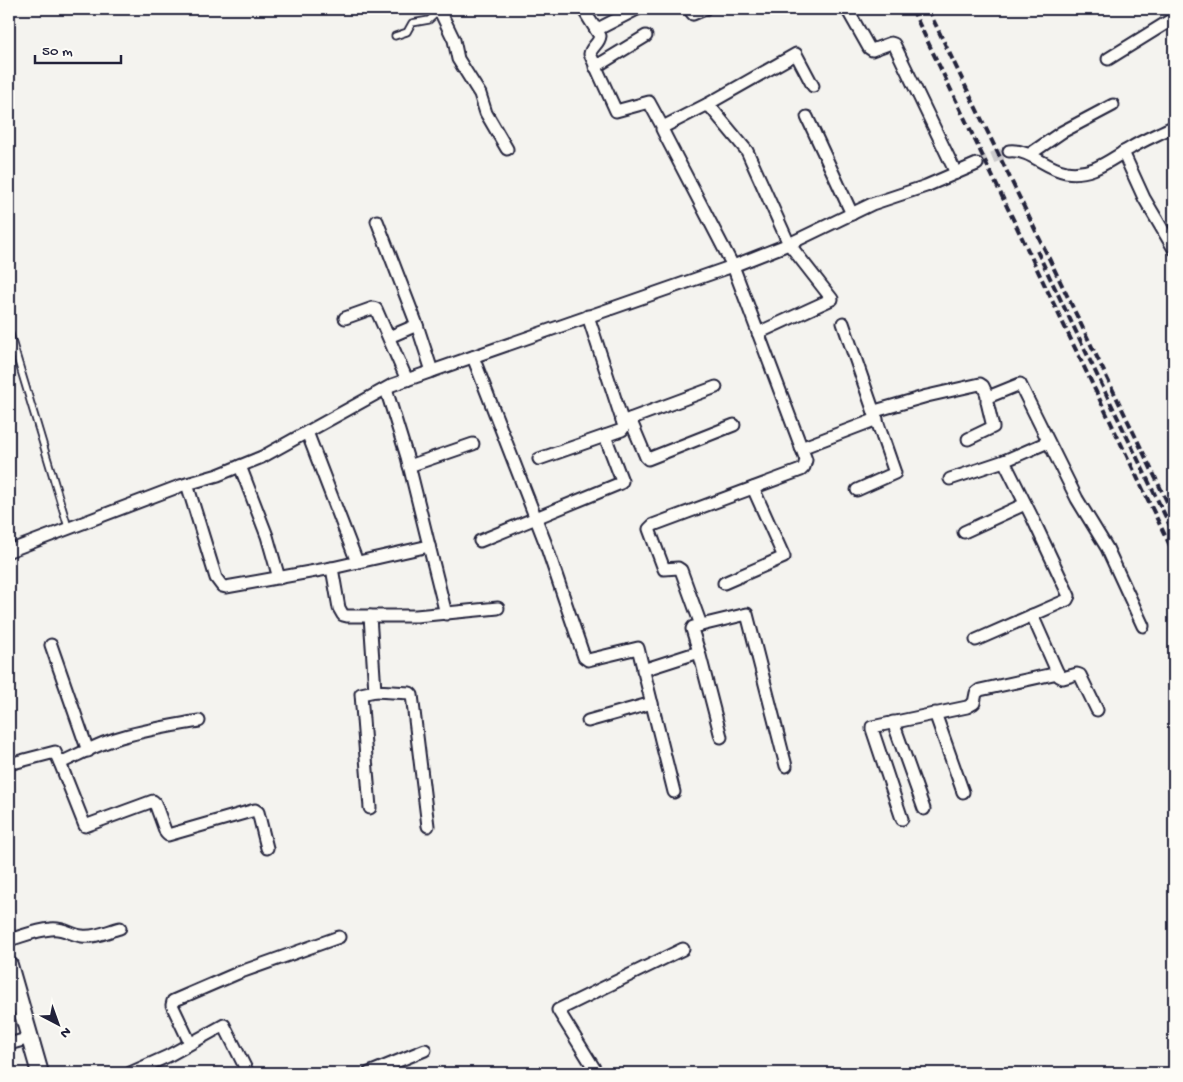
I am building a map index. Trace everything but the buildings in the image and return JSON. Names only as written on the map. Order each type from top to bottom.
[{"type":"street","points":[[583,9],[600,38],[591,49],[590,54],[615,110],[618,112],[649,102],[663,126],[662,129],[666,138],[733,266],[806,464],[801,470],[653,525],[650,529],[664,569],[678,568],[681,570],[701,625]]},
{"type":"street","points":[[596,30],[637,9]]},
{"type":"street","points":[[688,9],[694,14],[705,9]]},
{"type":"street","points":[[847,9],[869,48],[872,50],[891,43],[894,44],[956,173]]},
{"type":"street","points":[[1108,59],[1173,23],[1166,9]]},
{"type":"street","points":[[440,10],[454,40],[458,59],[480,94],[486,112],[507,149]]},
{"type":"street","points":[[595,67],[646,36]]},
{"type":"street","points":[[663,126],[708,104],[795,54],[798,55],[813,86]]},
{"type":"street","points":[[708,104],[750,156],[789,244],[832,299],[758,333]]},
{"type":"street","points":[[1030,154],[1062,132],[1113,105]]},
{"type":"street","points":[[807,117],[852,214]]},
{"type":"street","points":[[1009,151],[1018,150],[1030,154],[1047,165],[1065,172],[1086,172],[1104,166],[1124,152],[1174,126]]},
{"type":"street","points":[[1124,152],[1144,198],[1174,249]]},
{"type":"street","points":[[9,551],[68,527],[187,484],[218,475],[262,457],[386,389],[407,380],[733,266],[789,244],[872,204],[926,186],[977,164]]},
{"type":"street","points":[[377,221],[417,325],[432,371]]},
{"type":"street","points":[[345,318],[375,308],[407,380]]},
{"type":"street","points":[[588,316],[626,419],[648,459],[734,425]]},
{"type":"street","points":[[843,323],[895,472],[857,490]]},
{"type":"street","points":[[389,337],[417,325]]},
{"type":"street","points":[[473,357],[536,519],[584,657],[588,660],[637,647],[674,792]]},
{"type":"street","points":[[801,448],[876,415],[927,396],[980,384],[983,386],[987,396],[993,426],[968,439]]},
{"type":"street","points":[[987,396],[1020,384],[1077,499],[1107,548],[1143,626]]},
{"type":"street","points":[[626,419],[716,387]]},
{"type":"street","points":[[386,389],[409,466],[446,614]]},
{"type":"street","points":[[539,459],[623,430],[626,419]]},
{"type":"street","points":[[307,432],[357,562]]},
{"type":"street","points":[[480,540],[536,519],[621,483],[622,481],[605,436]]},
{"type":"street","points":[[950,479],[1004,461],[1048,442]]},
{"type":"street","points":[[409,466],[473,444]]},
{"type":"street","points":[[976,640],[1067,600],[1069,596],[1004,461]]},
{"type":"street","points":[[240,466],[257,508],[279,578]]},
{"type":"street","points":[[187,484],[218,583],[226,587],[332,568],[429,546]]},
{"type":"street","points":[[724,583],[784,557],[753,488]]},
{"type":"street","points":[[964,532],[1025,504]]},
{"type":"street","points":[[332,568],[339,608],[343,615],[416,616],[498,608]]},
{"type":"street","points":[[721,737],[692,629],[693,627],[745,613],[748,615],[786,766]]},
{"type":"street","points":[[1032,615],[1058,673],[1063,678],[1080,675],[1097,710]]},
{"type":"street","points":[[370,616],[374,692]]},
{"type":"street","points":[[51,645],[88,751]]},
{"type":"street","points":[[643,670],[698,652]]},
{"type":"street","points":[[902,819],[872,729],[874,726],[972,705],[975,701],[976,693],[980,690],[1058,673]]},
{"type":"street","points":[[370,808],[360,694],[410,692],[412,694],[428,826]]},
{"type":"street","points":[[588,721],[652,703]]},
{"type":"street","points":[[935,713],[964,792]]},
{"type":"street","points":[[60,762],[132,734],[162,727],[199,722]]},
{"type":"street","points":[[893,722],[924,809]]},
{"type":"street","points":[[9,764],[52,752],[56,754],[85,826],[153,801],[155,802],[165,832],[168,835],[255,810],[258,812],[267,848]]},
{"type":"street","points":[[9,940],[53,928],[80,936],[120,928]]},
{"type":"street","points":[[190,1044],[172,1005],[173,1001],[238,973],[339,937]]},
{"type":"street","points":[[597,1073],[558,1010],[683,949]]},
{"type":"street","points":[[9,965],[40,1073]]},
{"type":"street","points":[[130,1073],[168,1056],[224,1025],[248,1073]]},
{"type":"street","points":[[9,1044],[30,1038]]},
{"type":"street","points":[[369,1073],[425,1050]]},
{"type":"lane","points":[[395,36],[408,32],[412,23],[429,20],[440,10]]},
{"type":"lane","points":[[10,334],[68,527]]},
{"type":"tunnel","points":[[977,164],[1009,151]]},
{"type":"railway","points":[[912,9],[1174,554]]},
{"type":"railway","points":[[928,9],[1174,516]]},
{"type":"railway","points":[[1037,251],[1174,534]]}]
